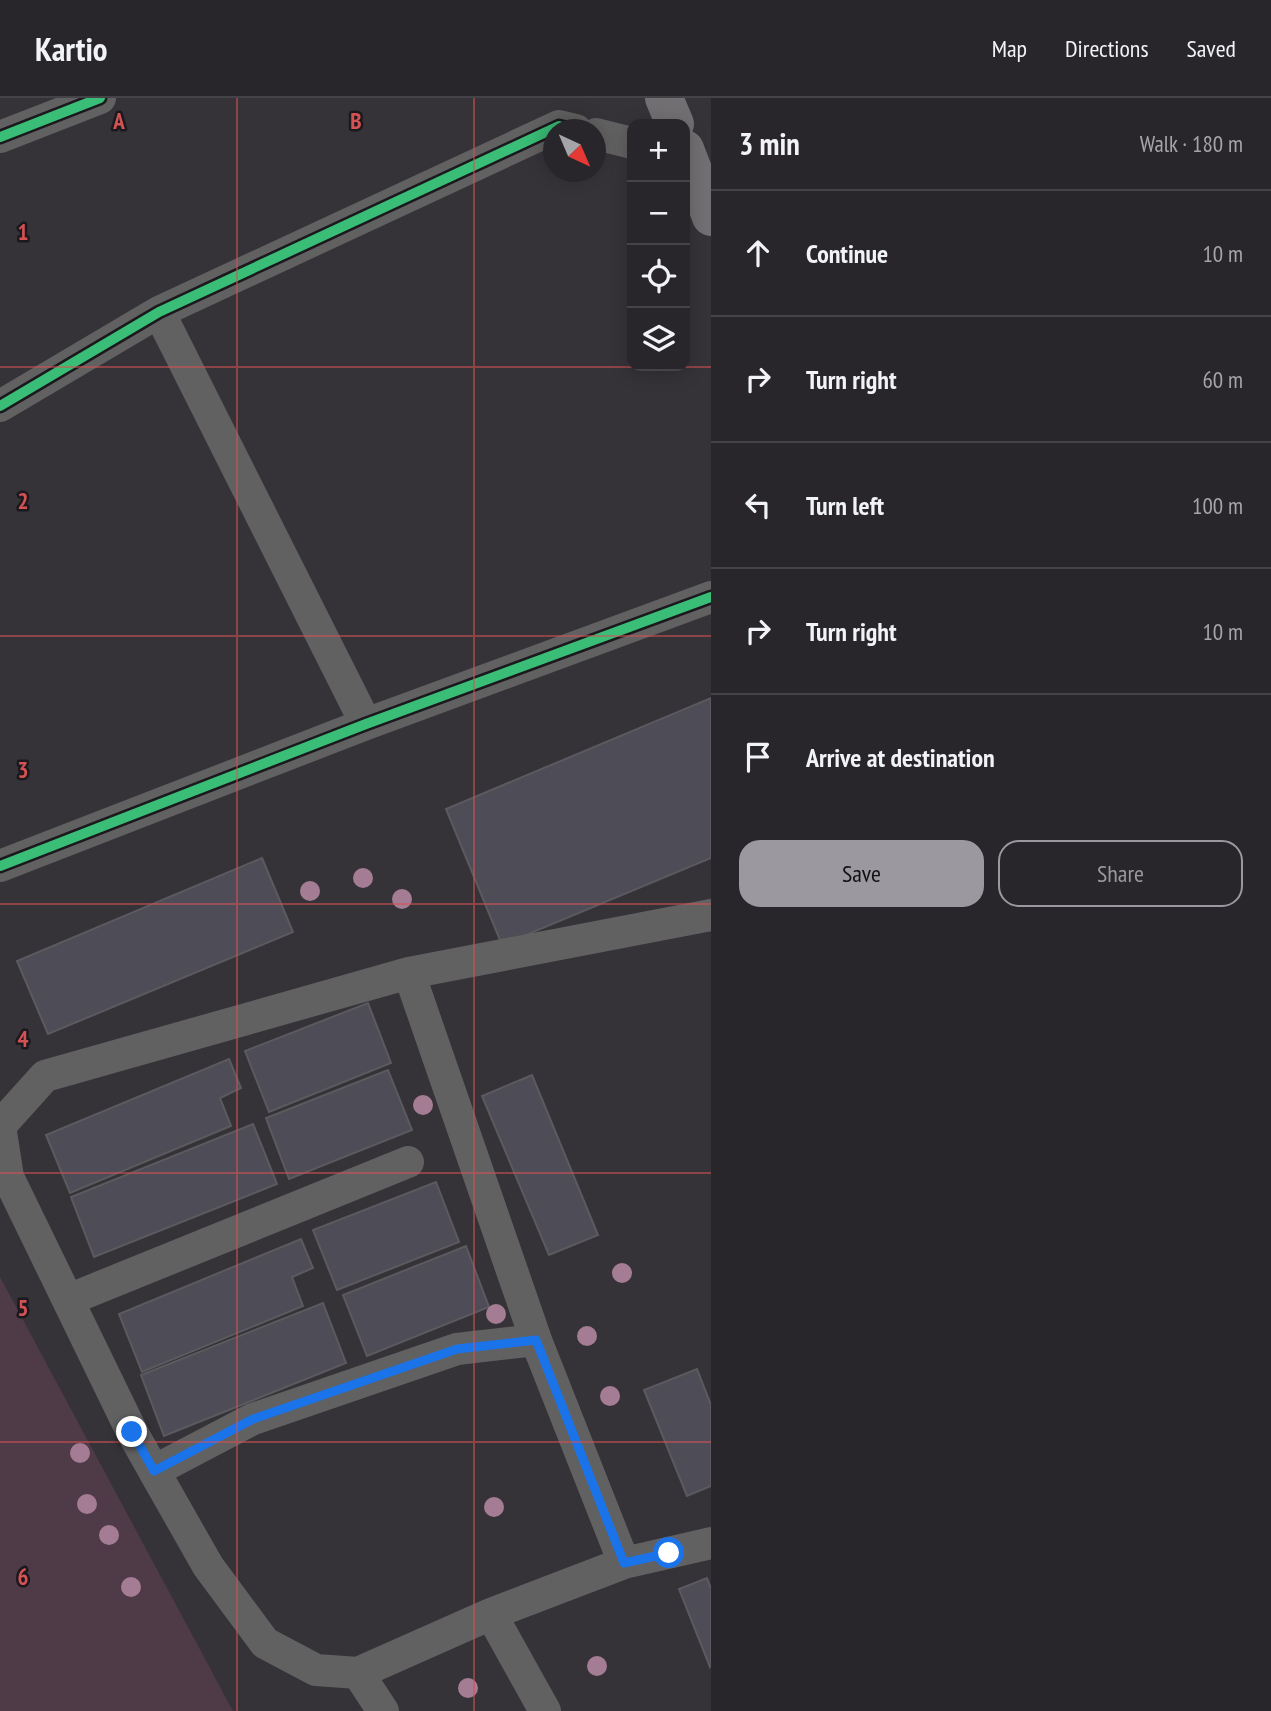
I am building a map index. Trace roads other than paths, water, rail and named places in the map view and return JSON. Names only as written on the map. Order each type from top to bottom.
[{"type":"highway","points":[[664,98],[674,119]]},
{"type":"highway","points":[[690,153],[711,217]]},
{"type":"street","points":[[0,137],[100,98]]},
{"type":"street","points":[[0,406],[159,312],[543,132]]},
{"type":"street","points":[[606,136],[627,141]]},
{"type":"street","points":[[159,312],[366,724]]},
{"type":"street","points":[[0,866],[366,724],[711,597]]},
{"type":"street","points":[[711,915],[409,973],[45,1076],[0,1126],[8,1177],[132,1432],[208,1566],[265,1643],[316,1670],[358,1673],[491,1614],[624,1563],[711,1543]]},
{"type":"street","points":[[409,973],[536,1340],[624,1563]]},
{"type":"street","points":[[68,1300],[408,1162]]},
{"type":"street","points":[[154,1471],[253,1419],[457,1349],[536,1340]]},
{"type":"street","points":[[491,1614],[545,1711]]},
{"type":"street","points":[[358,1673],[383,1711]]}]
